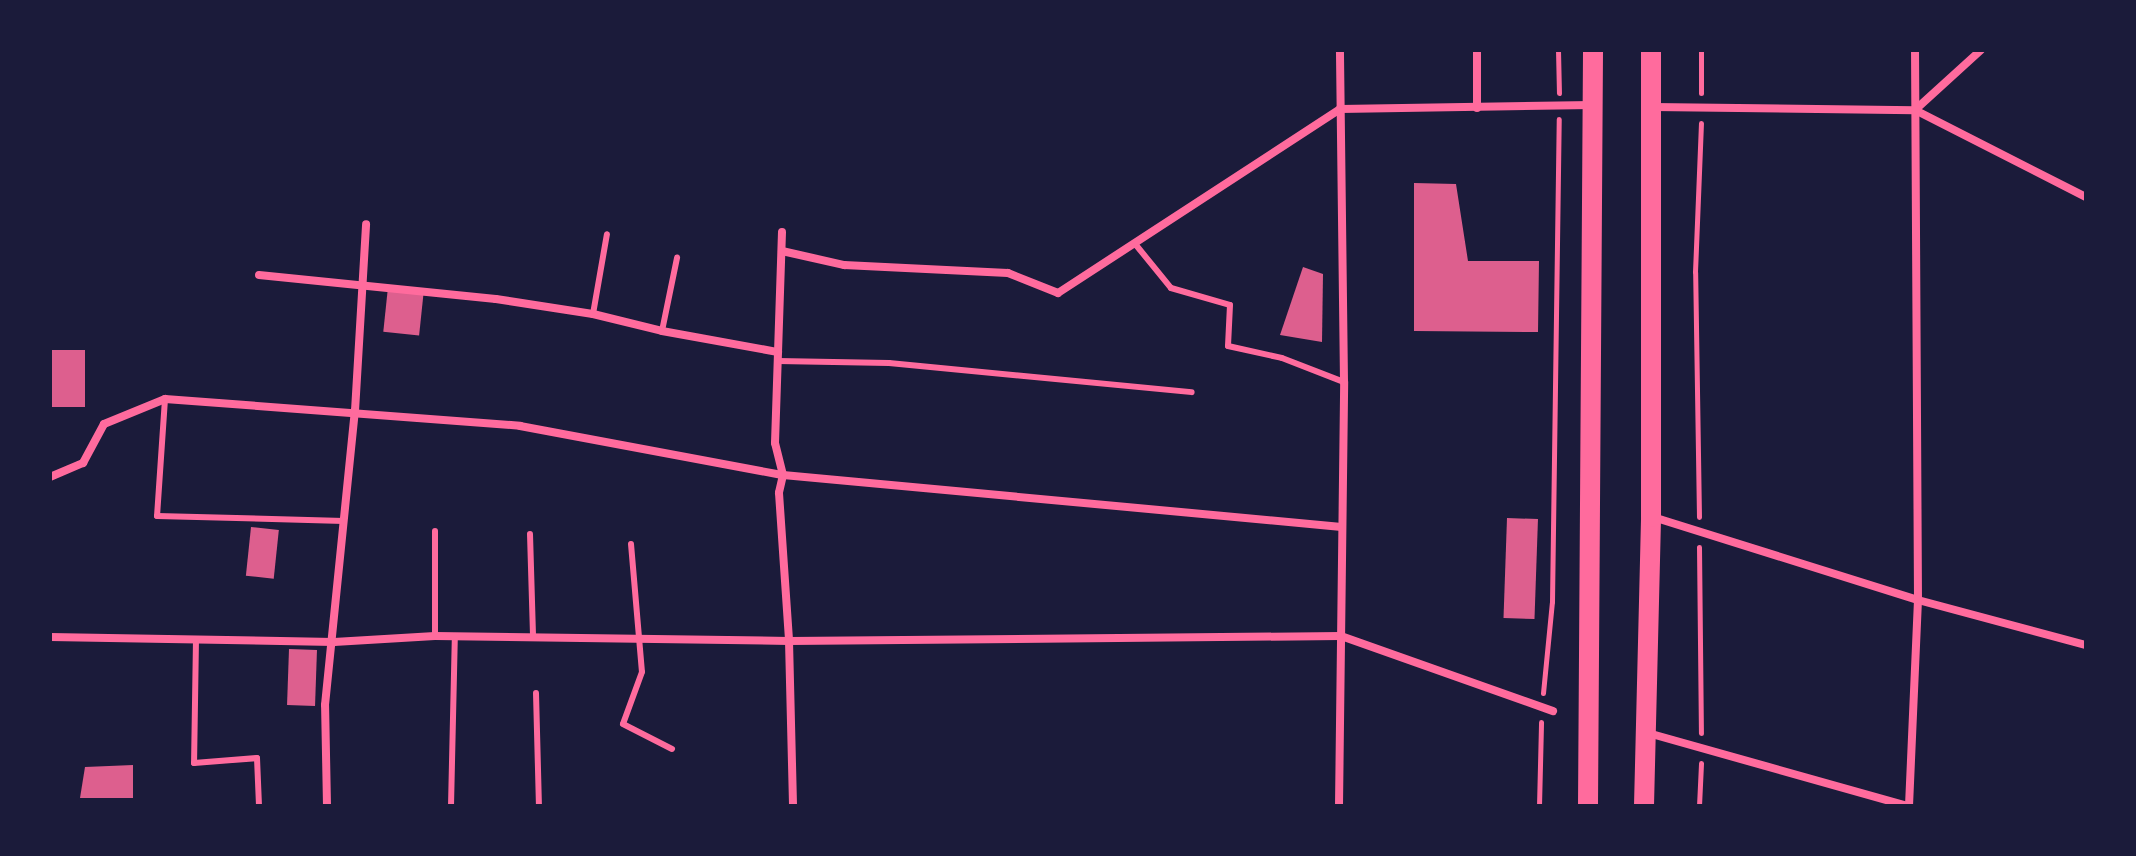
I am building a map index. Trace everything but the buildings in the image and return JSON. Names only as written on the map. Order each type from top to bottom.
[{"type":"main road","points":[[1588,806],[1593,50]]},
{"type":"main road","points":[[1644,806],[1651,517],[1651,50]]},
{"type":"street","points":[[1339,806],[1344,382],[1340,50]]},
{"type":"street","points":[[1477,50],[1477,108]]},
{"type":"street","points":[[1648,733],[1909,806],[1918,600],[1915,50]]},
{"type":"street","points":[[1915,110],[1981,50]]},
{"type":"street","points":[[782,251],[844,265],[1008,273],[1058,293],[1136,245],[1340,109],[1593,105]]},
{"type":"street","points":[[1651,107],[1915,110],[2086,197]]},
{"type":"street","points":[[327,806],[325,705],[346,521],[366,224]]},
{"type":"street","points":[[782,232],[775,443],[783,475],[779,493],[789,641],[793,806]]},
{"type":"street","points":[[259,275],[363,283],[593,314],[778,356]]},
{"type":"street","points":[[50,477],[83,463],[104,424],[165,399],[355,411],[520,426],[783,475],[1342,527]]},
{"type":"street","points":[[1651,517],[1918,600],[2086,645]]},
{"type":"street","points":[[50,637],[334,642],[435,636],[789,641],[1341,636],[1553,711]]},
{"type":"lane","points":[[593,314],[607,234]]},
{"type":"lane","points":[[1136,245],[1171,288],[1230,305],[1228,346],[1282,358],[1344,382]]},
{"type":"lane","points":[[662,331],[677,258]]},
{"type":"lane","points":[[778,356],[889,363],[1192,392]]},
{"type":"lane","points":[[165,399],[157,516],[346,521]]},
{"type":"lane","points":[[435,531],[435,636]]},
{"type":"lane","points":[[530,534],[533,638]]},
{"type":"lane","points":[[631,544],[636,639],[642,672],[623,724],[672,749]]},
{"type":"lane","points":[[451,806],[455,636]]},
{"type":"lane","points":[[196,639],[194,763],[257,758],[259,806]]},
{"type":"lane","points":[[536,693],[539,806]]},
{"type":"path","points":[[1539,806],[1542,707],[1552,602],[1558,50]]},
{"type":"path","points":[[1699,806],[1701,748],[1695,272],[1701,50]]}]
